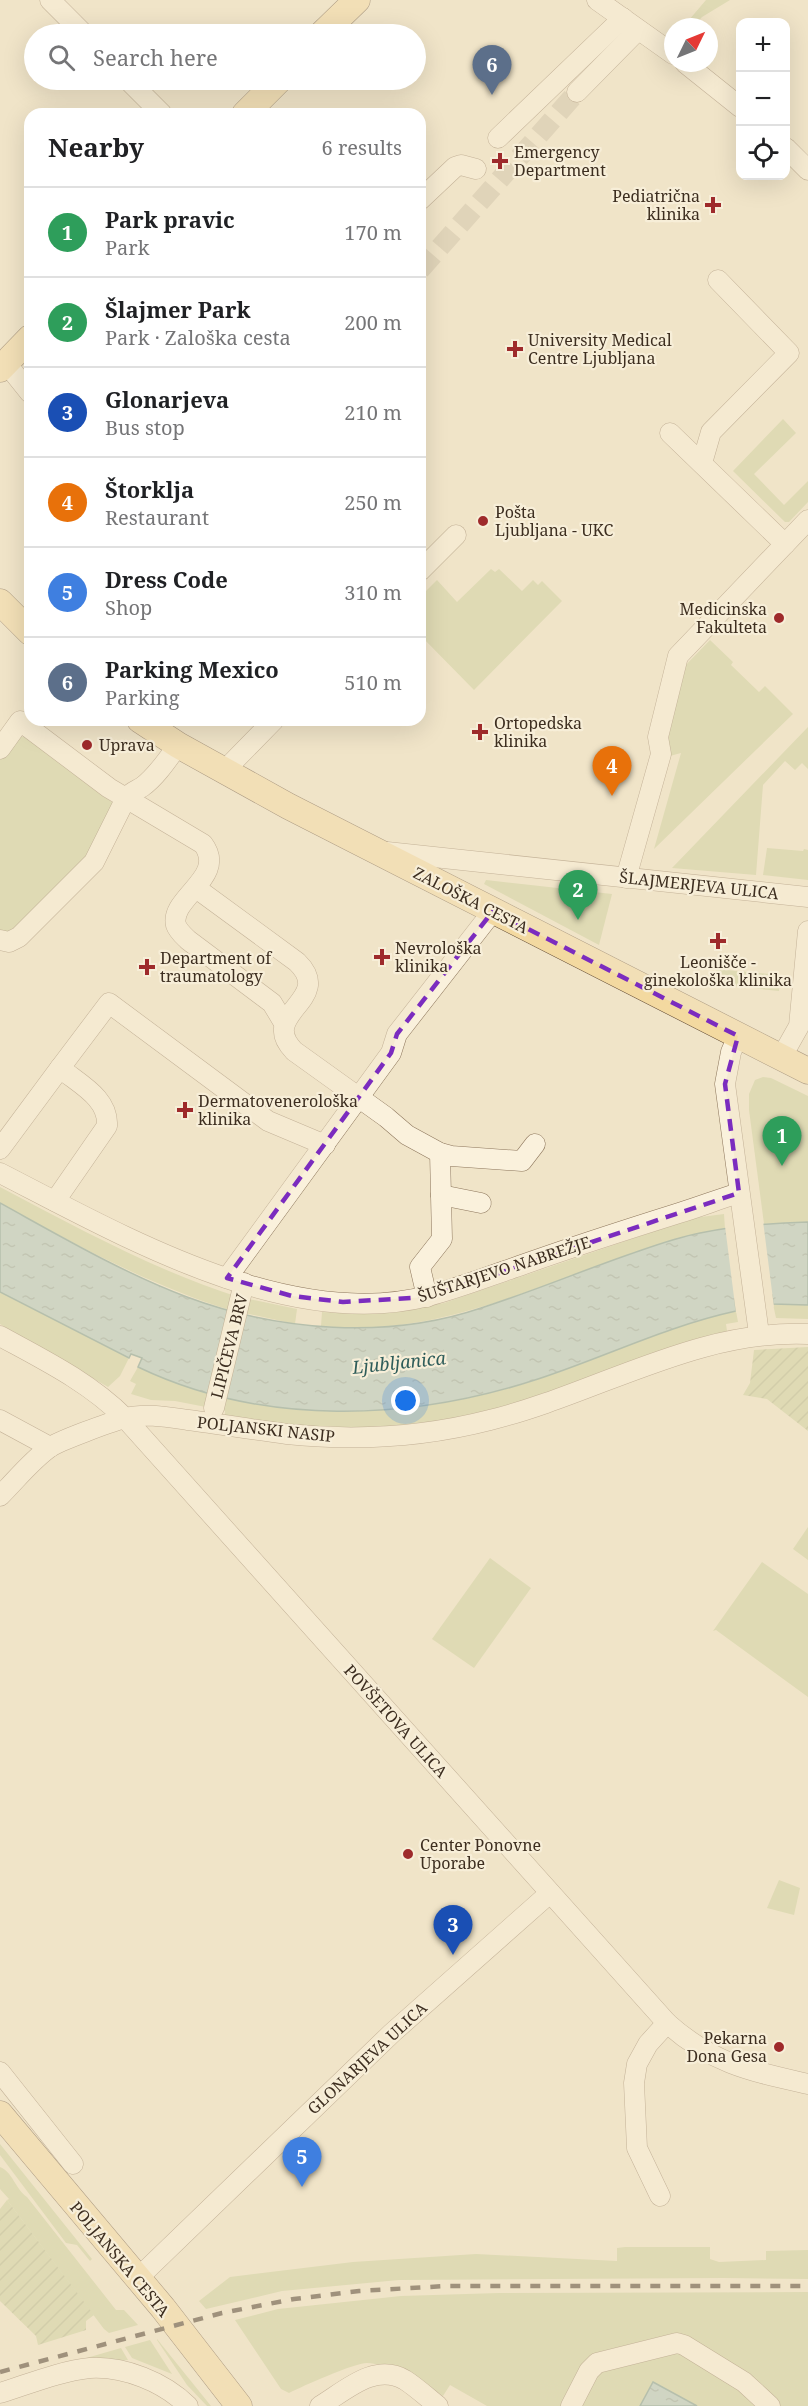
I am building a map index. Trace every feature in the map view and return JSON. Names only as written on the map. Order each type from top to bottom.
[{"type":"main road","points":[[332,24],[357,0]]},
{"type":"main road","points":[[251,108],[269,90]]},
{"type":"main road","points":[[2,362],[24,343]]},
{"type":"main road","points":[[0,602],[24,626]]},
{"type":"main road","name":"ZALOŠKA CESTA","points":[[149,726],[172,741],[375,851],[808,1071]]},
{"type":"main road","name":"POLJANSKA CESTA","points":[[0,2114],[239,2406]]},
{"type":"street","points":[[50,0],[74,24]]},
{"type":"street","points":[[597,0],[664,48]]},
{"type":"street","points":[[577,92],[630,24]]},
{"type":"street","points":[[498,138],[630,24]]},
{"type":"street","points":[[696,72],[736,103]]},
{"type":"street","points":[[138,90],[156,108]]},
{"type":"street","points":[[790,152],[808,170]]},
{"type":"street","points":[[426,195],[455,167],[466,165],[476,169]]},
{"type":"street","points":[[702,463],[711,432],[789,353],[718,280]]},
{"type":"street","points":[[2,362],[24,386]]},
{"type":"street","points":[[670,433],[785,544]]},
{"type":"street","points":[[627,878],[661,754],[658,737],[678,656],[808,520]]},
{"type":"street","points":[[426,565],[456,535]]},
{"type":"street","points":[[0,749],[20,721],[24,724]]},
{"type":"street","points":[[27,726],[208,850],[209,861],[206,872],[177,913],[176,923],[180,932],[272,1003],[284,1023],[284,1038],[294,1051],[386,1117],[407,1135],[440,1153],[451,1156],[522,1161],[535,1144]]},
{"type":"street","points":[[225,770],[268,726]]},
{"type":"street","points":[[0,940],[9,942],[19,937],[93,862],[129,795],[133,778],[172,741]]},
{"type":"street","name":"ŠLAJMERJEVA ULICA","points":[[375,851],[808,897]]},
{"type":"street","points":[[196,888],[304,969],[308,975],[308,988],[284,1023]]},
{"type":"street","points":[[786,895],[808,905]]},
{"type":"street","points":[[237,1286],[325,1145],[391,1053],[397,1034],[494,911]]},
{"type":"street","points":[[781,1058],[799,1026],[808,931]]},
{"type":"street","points":[[0,1149],[109,1003],[268,1122],[325,1145]]},
{"type":"street","points":[[738,1036],[731,1052],[725,1084],[759,1334]]},
{"type":"street","points":[[55,1201],[103,1134],[107,1118],[100,1100],[60,1068]]},
{"type":"street","points":[[427,1297],[420,1267],[442,1239],[440,1153]]},
{"type":"street","name":"ŠUŠTARJEVO NABREŽJE","points":[[0,1173],[154,1251],[237,1286],[292,1296],[381,1304],[427,1297],[739,1193]]},
{"type":"street","points":[[441,1196],[481,1203]]},
{"type":"street","name":"LIPIČEVA BRV","points":[[214,1408],[237,1286]]},
{"type":"street","name":"POLJANSKI NASIP","points":[[50,1447],[125,1418],[158,1416],[288,1434],[330,1437],[423,1433],[490,1421],[521,1412],[671,1358],[717,1344],[759,1334],[808,1334]]},
{"type":"street","points":[[0,1336],[82,1382],[105,1398],[125,1418]]},
{"type":"street","name":"POVŠETOVA ULICA","points":[[125,1418],[667,2023],[697,2048],[724,2062],[750,2071],[808,2084]]},
{"type":"street","points":[[0,1420],[50,1447],[0,1496]]},
{"type":"street","name":"GLONARJEVA ULICA","points":[[137,2279],[384,2040],[549,1893]]},
{"type":"street","points":[[660,2196],[637,2148],[634,2083],[637,2064],[648,2044],[667,2023]]},
{"type":"street","points":[[0,2072],[73,2164]]},
{"type":"street","points":[[571,2406],[589,2371],[597,2363],[671,2343],[684,2345],[716,2364],[744,2382],[770,2406]]},
{"type":"street","points":[[0,2393],[74,2371],[102,2368],[129,2373],[156,2384],[188,2406]]},
{"type":"street","points":[[320,2406],[358,2382],[384,2373],[406,2380],[438,2406]]},
{"type":"highlighted area","points":[[493,911],[738,1036],[725,1084],[739,1193],[427,1297],[343,1302],[292,1296],[227,1278],[391,1053],[397,1034]]},
{"type":"green space","points":[[706,0],[730,0],[701,18],[691,18]]},
{"type":"green space","points":[[783,419],[796,433],[754,474],[784,505],[808,481],[808,502],[789,522],[785,522],[733,471]]},
{"type":"green space","points":[[491,569],[495,572],[499,569],[522,591],[533,580],[538,585],[542,581],[562,601],[474,690],[426,641],[426,591],[437,580],[457,602]]},
{"type":"green space","points":[[710,640],[733,662],[731,665],[759,692],[765,686],[793,714],[654,849],[681,753],[666,757],[665,748],[679,672]]},
{"type":"green space","points":[[808,727],[808,769],[802,763],[795,770],[785,761],[763,785],[756,875],[672,868]]},
{"type":"green space","points":[[19,736],[25,737],[113,803],[85,862],[14,933],[0,934],[0,760]]},
{"type":"green space","points":[[767,848],[808,850],[808,880],[763,875]]},
{"type":"green space","points":[[486,880],[612,894],[599,945],[484,884]]},
{"type":"green space","points":[[716,969],[780,975],[779,991],[715,984]]},
{"type":"green space","points":[[763,1077],[771,1078],[808,1096],[808,1222],[764,1224],[749,1110],[749,1094],[755,1080]]},
{"type":"green space","points":[[0,1187],[146,1261],[238,1297],[233,1311],[143,1277],[57,1234],[0,1203]]},
{"type":"green space","points":[[724,1214],[725,1229],[659,1245],[473,1309],[436,1319],[398,1325],[360,1328],[321,1326],[322,1312],[359,1314],[395,1312],[444,1303],[693,1218]]},
{"type":"green space","points":[[0,1292],[129,1358],[120,1376],[108,1387],[0,1324]]},
{"type":"green space","points":[[244,1298],[297,1309],[295,1324],[240,1312]]},
{"type":"green space","points":[[773,1304],[808,1305],[808,1319],[776,1318]]},
{"type":"green space","points":[[736,1311],[738,1322],[726,1324],[727,1331],[681,1345],[519,1404],[446,1421],[396,1427],[332,1429],[225,1416],[225,1411],[217,1409],[221,1396],[303,1408],[342,1410],[381,1410],[459,1400],[539,1379],[661,1333]]},
{"type":"green space","points":[[808,1347],[808,1431],[767,1399],[743,1395],[750,1383],[754,1350]]},
{"type":"green space","points":[[138,1367],[213,1394],[211,1408],[175,1401],[151,1400],[131,1394],[136,1384],[130,1381]]},
{"type":"green space","points":[[808,1527],[808,1560],[793,1549]]},
{"type":"green space","points":[[490,1558],[531,1588],[474,1668],[432,1639]]},
{"type":"green space","points":[[762,1562],[808,1594],[808,1697],[716,1630],[713,1631]]},
{"type":"green space","points":[[779,1880],[800,1888],[794,1915],[767,1908]]},
{"type":"green space","points":[[0,2144],[92,2259],[90,2261],[77,2245],[66,2243],[0,2155]]},
{"type":"green space","points":[[0,2167],[8,2172],[116,2310],[124,2310],[138,2325],[109,2333],[104,2329],[7,2200],[9,2199],[0,2189]]},
{"type":"green space","points":[[7,2200],[94,2315],[86,2321],[86,2330],[38,2345],[36,2336],[0,2301],[0,2209]]},
{"type":"green space","points":[[710,2247],[710,2259],[719,2262],[766,2260],[766,2251],[808,2250],[808,2279],[399,2280],[282,2291],[206,2309],[199,2301],[230,2277],[353,2262],[476,2254],[617,2261],[617,2248]]},
{"type":"green space","points":[[808,2292],[808,2406],[487,2406],[450,2385],[443,2396],[395,2371],[367,2363],[316,2380],[289,2393],[281,2389],[235,2320],[278,2309],[401,2296],[499,2293]]},
{"type":"green space","points":[[150,2340],[172,2374],[132,2358],[125,2347]]},
{"type":"green space","points":[[157,2340],[211,2406],[207,2406],[187,2385]]},
{"type":"green space","points":[[121,2348],[128,2360],[89,2364],[0,2383]]},
{"type":"water","name":"Ljubljanica","points":[[0,1203],[139,1277],[187,1297],[258,1318],[295,1324],[371,1328],[408,1325],[445,1318],[481,1308],[684,1237],[740,1227],[808,1222],[808,1305],[773,1304],[772,1295],[735,1300],[736,1311],[661,1333],[538,1379],[489,1393],[439,1403],[388,1409],[337,1411],[286,1408],[235,1400],[186,1386],[138,1367],[142,1358],[131,1354],[129,1358],[0,1292]]},
{"type":"water","points":[[653,2382],[697,2406],[640,2406]]},
{"type":"pier","points":[[763,1221],[774,1307],[770,1305],[769,1298],[738,1302],[739,1312],[736,1313],[725,1226]]},
{"type":"tunnel","points":[[426,263],[577,92]]},
{"type":"railway","points":[[0,2372],[222,2313],[294,2299],[359,2291],[446,2286],[808,2286]]},
{"type":"place","name":"Parking Mexico","points":[[492,95]]},
{"type":"place","name":"Emergency Department","points":[[500,161]]},
{"type":"place","name":"Pediatrična klinika","points":[[713,205]]},
{"type":"place","name":"University Medical Centre Ljubljana","points":[[515,349]]},
{"type":"place","name":"Pošta Ljubljana - UKC","points":[[483,521]]},
{"type":"place","name":"Medicinska Fakulteta","points":[[779,618]]},
{"type":"place","name":"Ortopedska klinika","points":[[480,732]]},
{"type":"place","name":"Uprava","points":[[87,745]]},
{"type":"place","name":"Štorklja","points":[[612,796]]},
{"type":"place","name":"Šlajmer Park","points":[[578,920]]},
{"type":"place","name":"Leonišče - ginekološka klinika","points":[[718,941]]},
{"type":"place","name":"Nevrološka klinika","points":[[382,957]]},
{"type":"place","name":"Department of traumatology","points":[[147,967]]},
{"type":"place","name":"Dermatovenerološka klinika","points":[[185,1110]]},
{"type":"place","name":"Park pravic","points":[[782,1166]]},
{"type":"place","name":"Center Ponovne Uporabe","points":[[408,1854]]},
{"type":"place","name":"Glonarjeva","points":[[453,1955]]},
{"type":"place","name":"Pekarna Dona Gesa","points":[[779,2047]]},
{"type":"place","name":"Dress Code","points":[[302,2187]]}]
